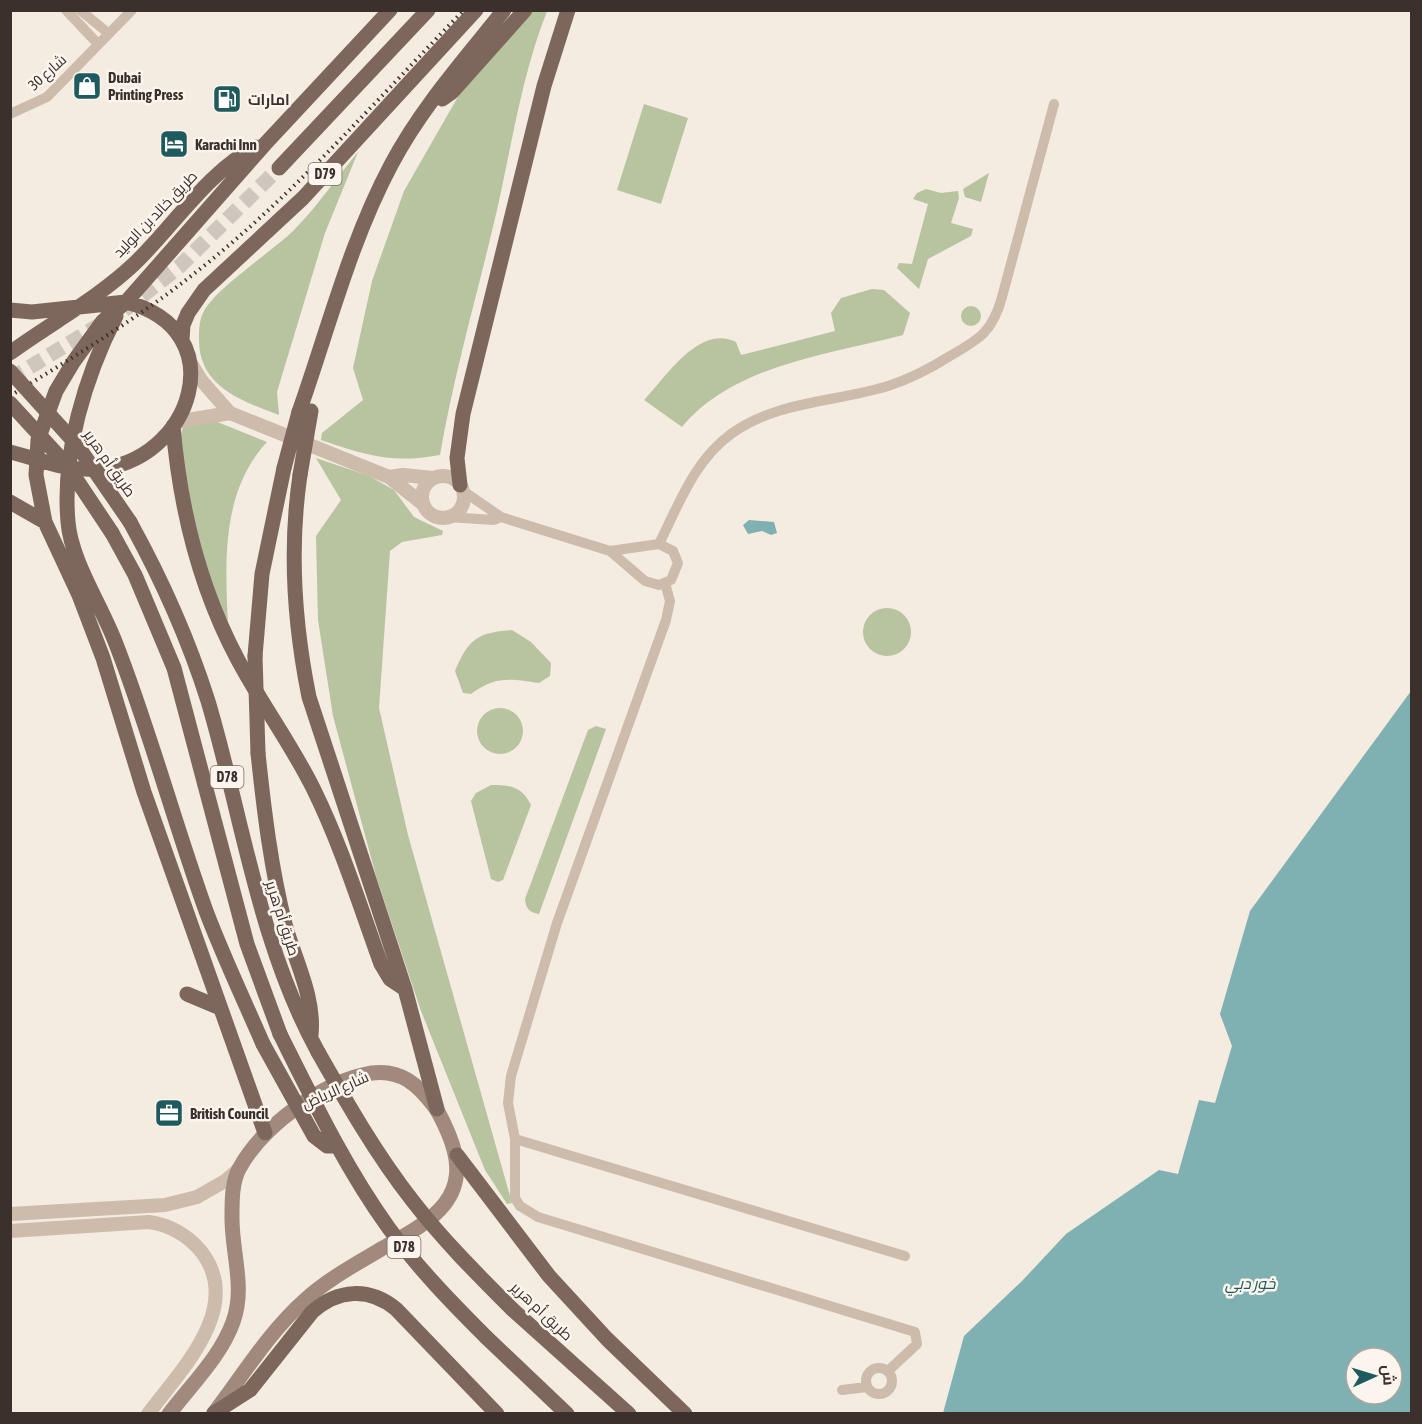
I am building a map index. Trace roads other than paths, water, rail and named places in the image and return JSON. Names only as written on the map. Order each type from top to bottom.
[{"type":"main road","name":"طريق خالد بن الوليد","points":[[10,353],[76,308],[133,264],[212,181],[239,157],[265,144],[390,10]]},
{"type":"main road","points":[[279,168],[428,10]]},
{"type":"main road","name":"D79","points":[[182,340],[183,325],[188,313],[204,290],[303,198],[476,10]]},
{"type":"main road","points":[[310,1038],[310,1006],[285,926],[275,880],[258,753],[255,656],[262,574],[284,468],[305,412],[322,346],[360,233],[375,198],[392,164],[431,102],[504,10]]},
{"type":"main road","points":[[431,102],[439,101],[452,92],[525,10]]},
{"type":"main road","points":[[461,488],[457,458],[463,414],[544,86],[568,10]]},
{"type":"main road","points":[[265,144],[123,305],[103,321],[56,391],[43,423],[36,459],[45,522],[79,595],[104,658],[144,792],[265,1133]]},
{"type":"main road","points":[[123,305],[105,338],[82,401],[70,469],[67,510],[72,540],[117,645],[207,913],[264,1044],[314,1136],[327,1146],[336,1146]]},
{"type":"main road","points":[[10,310],[32,312],[123,305],[151,310],[162,318],[182,340],[192,365],[188,397],[175,424],[155,446],[127,462],[96,469],[70,469],[11,451]]},
{"type":"main road","name":"طريق أم هرير","points":[[10,371],[77,445],[130,522],[158,571],[193,657],[208,703],[254,889],[272,946],[310,1038],[367,1136],[411,1200],[462,1258],[512,1309],[629,1413]]},
{"type":"main road","name":"D78","points":[[10,403],[66,464],[112,533],[148,603],[174,668],[241,925],[280,1034],[336,1146],[388,1227],[444,1295],[567,1413]]},
{"type":"main road","points":[[305,412],[295,516],[294,576],[300,655],[309,697],[405,989],[437,1109]]},
{"type":"main road","points":[[175,424],[181,493],[189,537],[219,620],[239,661],[314,789],[330,824],[381,964],[390,979],[405,989]]},
{"type":"main road","points":[[10,501],[45,522]]},
{"type":"main road","points":[[187,994],[219,1006]]},
{"type":"main road","name":"شارع الرياض","points":[[169,1413],[226,1338],[238,1303],[239,1284],[232,1217],[238,1170],[265,1133],[309,1100],[367,1074],[382,1072],[398,1074],[412,1082],[437,1109],[457,1155],[454,1188],[447,1203],[429,1222],[349,1268],[305,1300],[271,1336],[214,1413]]},
{"type":"main road","points":[[457,1155],[549,1276],[614,1346],[685,1413]]},
{"type":"main road","points":[[214,1413],[250,1390],[312,1312],[323,1302],[352,1293],[367,1294],[389,1303],[497,1413]]},
{"type":"street","points":[[66,10],[98,44]]},
{"type":"street","points":[[80,10],[108,33]]},
{"type":"street","name":"شارع 30","points":[[10,114],[47,97],[132,10]]},
{"type":"street","points":[[659,544],[698,468],[722,441],[746,424],[774,412],[887,386],[910,377],[973,343],[990,327],[996,318],[1054,104]]},
{"type":"street","points":[[192,365],[201,380],[230,413],[389,477],[433,515],[494,520],[501,517]]},
{"type":"street","points":[[175,424],[230,413]]},
{"type":"street","points":[[389,477],[403,475],[451,477],[461,488],[501,517],[610,551],[645,581],[652,584],[665,583],[674,575],[678,563],[673,551],[659,544],[610,551]]},
{"type":"street","points":[[423,504],[423,489],[434,478]]},
{"type":"street","points":[[448,517],[460,507],[461,488]]},
{"type":"street","points":[[665,583],[670,601],[666,620],[556,923],[512,1076],[508,1103],[514,1139],[513,1189],[515,1198],[528,1213],[915,1332],[917,1344],[888,1371]]},
{"type":"street","points":[[514,1139],[905,1256]]},
{"type":"street","points":[[10,1214],[165,1205],[197,1197],[225,1181],[238,1170]]},
{"type":"street","points":[[10,1231],[149,1222],[163,1224],[186,1237],[206,1257],[215,1293],[213,1312],[207,1331],[148,1413]]},
{"type":"street","points":[[880,1367],[888,1371],[892,1379],[887,1391],[874,1393],[867,1387],[866,1378],[871,1370],[880,1367]]},
{"type":"street","points":[[842,1390],[867,1387]]},
{"type":"water","points":[[749,520],[774,522],[777,533],[771,535],[762,531],[748,534],[743,525]]},
{"type":"water","name":"خور دبي","points":[[1411,691],[1411,1413],[943,1413],[964,1336],[1022,1281],[1066,1234],[1159,1170],[1178,1174],[1199,1100],[1215,1103],[1232,1046],[1220,1014],[1250,911]]},
{"type":"tunnel","points":[[124,310],[180,266],[279,168]]},
{"type":"tunnel","points":[[10,379],[101,324]]},
{"type":"railway","points":[[10,396],[107,336],[200,269],[235,240],[336,144],[464,10]]},
{"type":"place","name":"Dubai Printing Press","points":[[87,86]]},
{"type":"place","name":"امارات","points":[[227,99]]},
{"type":"place","name":"Karachi Inn","points":[[174,144]]},
{"type":"place","name":"British Council","points":[[169,1113]]}]
